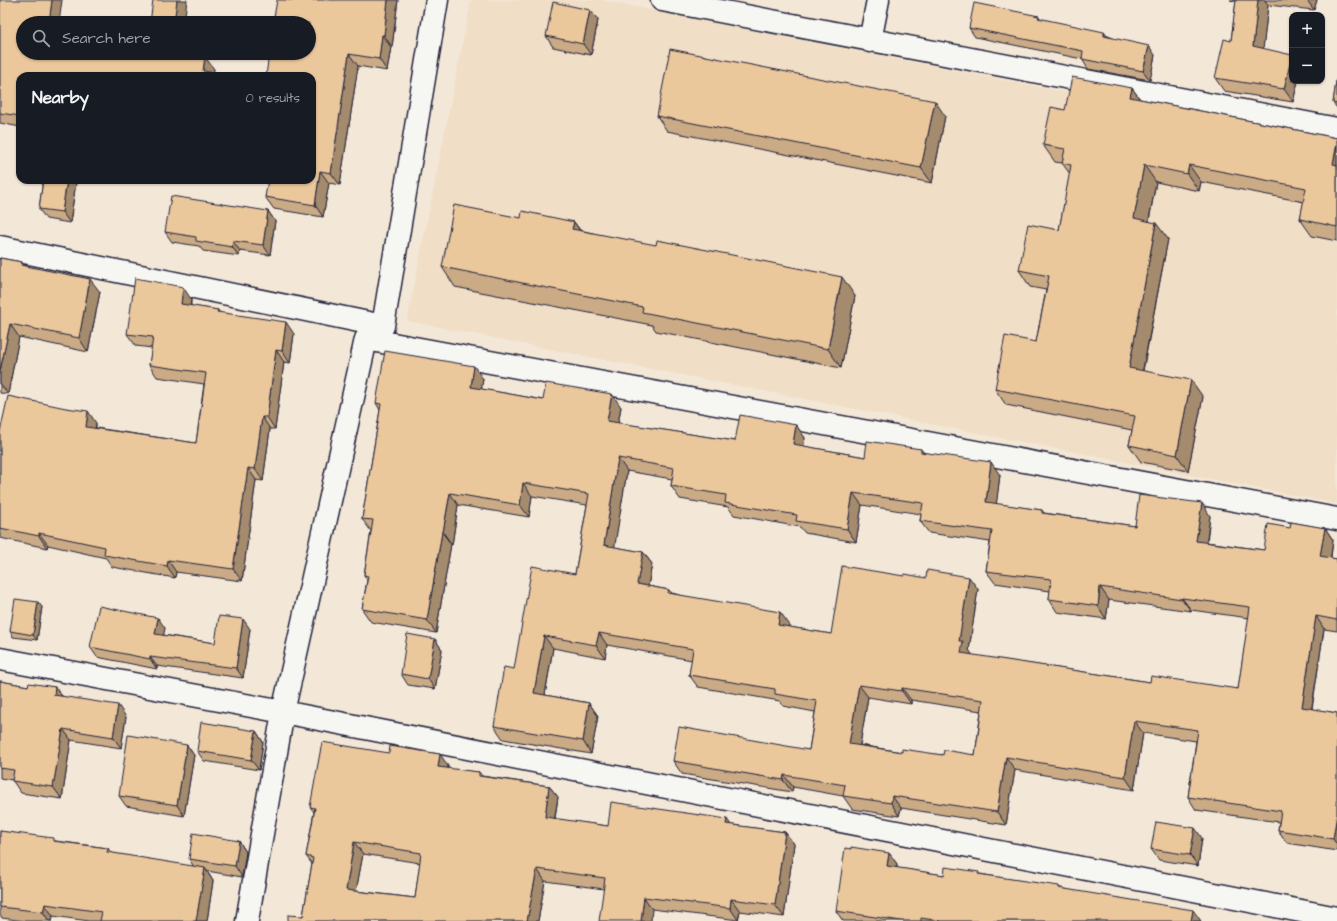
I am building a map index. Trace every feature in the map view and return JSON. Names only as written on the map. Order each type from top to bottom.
[{"type":"street","points":[[247,921],[283,712],[366,339],[383,326],[437,0]]},
{"type":"street","points":[[662,0],[870,41],[1337,129]]},
{"type":"street","points":[[870,41],[878,0]]},
{"type":"street","points":[[0,247],[383,326]]},
{"type":"street","points":[[366,339],[1337,518]]},
{"type":"street","points":[[0,659],[283,712],[1337,918]]},
{"type":"shaded area","points":[[471,0],[601,0],[1337,146],[1337,504],[407,321]]},
{"type":"building","points":[[0,0],[52,0],[50,16],[16,16],[16,60],[205,60],[203,71],[210,72],[16,72],[16,115],[0,113]]},
{"type":"building","points":[[153,0],[177,0],[175,16],[151,16]]},
{"type":"building","points":[[277,0],[388,0],[384,35],[382,35],[379,59],[349,54],[331,173],[320,171],[315,205],[265,197],[267,184],[316,184],[316,72],[267,72],[268,60],[316,60],[316,16],[274,16]]},
{"type":"building","points":[[1236,0],[1258,0],[1253,46],[1289,54],[1289,68],[1284,89],[1215,78],[1224,39],[1231,41]]},
{"type":"building","points":[[553,2],[590,10],[583,44],[546,36]]},
{"type":"building","points":[[974,3],[1039,16],[1038,18],[1104,32],[1104,36],[1149,46],[1143,71],[1082,59],[1083,51],[969,28]]},
{"type":"building","points":[[670,49],[935,101],[921,168],[657,116]]},
{"type":"building","points":[[1337,75],[1337,104],[1333,103]]},
{"type":"building","points":[[1072,77],[1132,88],[1130,97],[1337,138],[1333,164],[1337,165],[1337,227],[1300,219],[1306,188],[1189,165],[1187,174],[1144,165],[1134,218],[1156,223],[1129,368],[1191,380],[1177,455],[1129,445],[1135,416],[995,389],[1005,336],[1036,342],[1049,276],[1019,270],[1028,224],[1059,230],[1071,165],[1062,163],[1065,149],[1043,145],[1051,107],[1065,110]]},
{"type":"building","points":[[42,184],[66,184],[62,212],[39,209]]},
{"type":"building","points":[[171,196],[268,211],[263,245],[233,241],[232,247],[196,241],[196,237],[165,232]]},
{"type":"building","points":[[454,205],[521,218],[522,211],[574,222],[572,229],[656,245],[657,240],[842,277],[828,349],[642,312],[643,307],[442,267]]},
{"type":"building","points":[[0,258],[22,262],[21,265],[90,279],[79,338],[10,324],[0,371]]},
{"type":"building","points":[[135,278],[183,287],[181,304],[218,310],[217,312],[286,322],[282,351],[276,350],[267,417],[262,417],[255,469],[248,468],[233,569],[168,560],[167,566],[104,555],[105,547],[39,533],[39,536],[0,528],[0,432],[8,396],[88,411],[86,427],[196,443],[206,373],[149,365],[153,337],[127,334]]},
{"type":"building","points":[[385,351],[474,366],[471,387],[543,400],[546,383],[612,394],[607,421],[735,441],[740,415],[796,425],[793,444],[865,457],[867,441],[921,449],[921,452],[991,462],[986,502],[1042,510],[1042,513],[1135,526],[1139,495],[1202,503],[1196,541],[1264,550],[1268,524],[1290,528],[1291,522],[1325,528],[1320,556],[1337,559],[1337,620],[1316,616],[1302,707],[1337,713],[1337,814],[1333,839],[1278,830],[1281,811],[1188,797],[1198,730],[1134,721],[1125,777],[1006,757],[997,812],[892,796],[891,803],[843,796],[845,785],[784,775],[783,780],[673,761],[679,727],[809,750],[817,701],[775,694],[775,689],[689,675],[693,649],[599,633],[596,645],[544,636],[534,693],[589,703],[583,741],[494,726],[504,667],[514,669],[532,566],[575,574],[589,494],[523,483],[520,505],[450,493],[427,620],[362,609],[368,576],[364,575],[373,520],[362,519],[381,404],[376,403]],"holes":[[[618,458],[674,468],[671,486],[726,495],[725,503],[797,515],[796,521],[847,529],[853,493],[923,503],[920,521],[992,531],[986,571],[1051,579],[1049,599],[1098,606],[1100,587],[1250,607],[1238,689],[1151,676],[1150,682],[961,653],[963,641],[959,641],[969,577],[927,570],[926,578],[842,566],[831,634],[778,625],[780,612],[668,593],[669,590],[637,584],[643,552],[604,545]],[[859,685],[902,691],[902,688],[983,700],[975,755],[944,750],[943,755],[902,749],[902,752],[849,744]]]},
{"type":"building","points":[[15,599],[38,602],[33,635],[10,631]]},
{"type":"building","points":[[99,606],[158,618],[155,634],[215,643],[219,616],[243,619],[236,668],[150,657],[150,659],[90,647]]},
{"type":"building","points":[[407,634],[435,639],[428,679],[401,674]]},
{"type":"building","points":[[0,681],[28,686],[29,683],[55,687],[54,695],[118,705],[113,737],[63,729],[53,787],[12,781],[14,770],[0,768]]},
{"type":"building","points":[[201,722],[256,731],[251,760],[197,751]]},
{"type":"building","points":[[128,735],[187,745],[177,805],[119,796]]},
{"type":"building","points":[[322,742],[389,753],[390,746],[440,754],[438,767],[479,772],[479,776],[549,786],[545,817],[608,826],[611,802],[727,819],[726,824],[785,832],[775,905],[731,899],[730,908],[644,897],[641,921],[599,921],[605,878],[537,869],[527,921],[288,921],[288,915],[303,916],[313,858],[306,856],[315,808],[310,807]],"holes":[[[354,842],[421,853],[415,898],[346,890]]]},
{"type":"building","points":[[1156,822],[1195,828],[1190,855],[1151,849]]},
{"type":"building","points":[[0,831],[53,838],[53,841],[108,848],[107,852],[205,868],[196,921],[100,921],[102,912],[45,904],[43,912],[0,907]]},
{"type":"building","points":[[193,833],[239,841],[235,866],[189,859]]},
{"type":"building","points":[[851,847],[889,853],[887,866],[944,875],[945,867],[979,872],[978,874],[1059,886],[1059,888],[1193,910],[1191,921],[941,921],[921,918],[921,921],[901,921],[836,911],[845,848],[851,849]]}]
